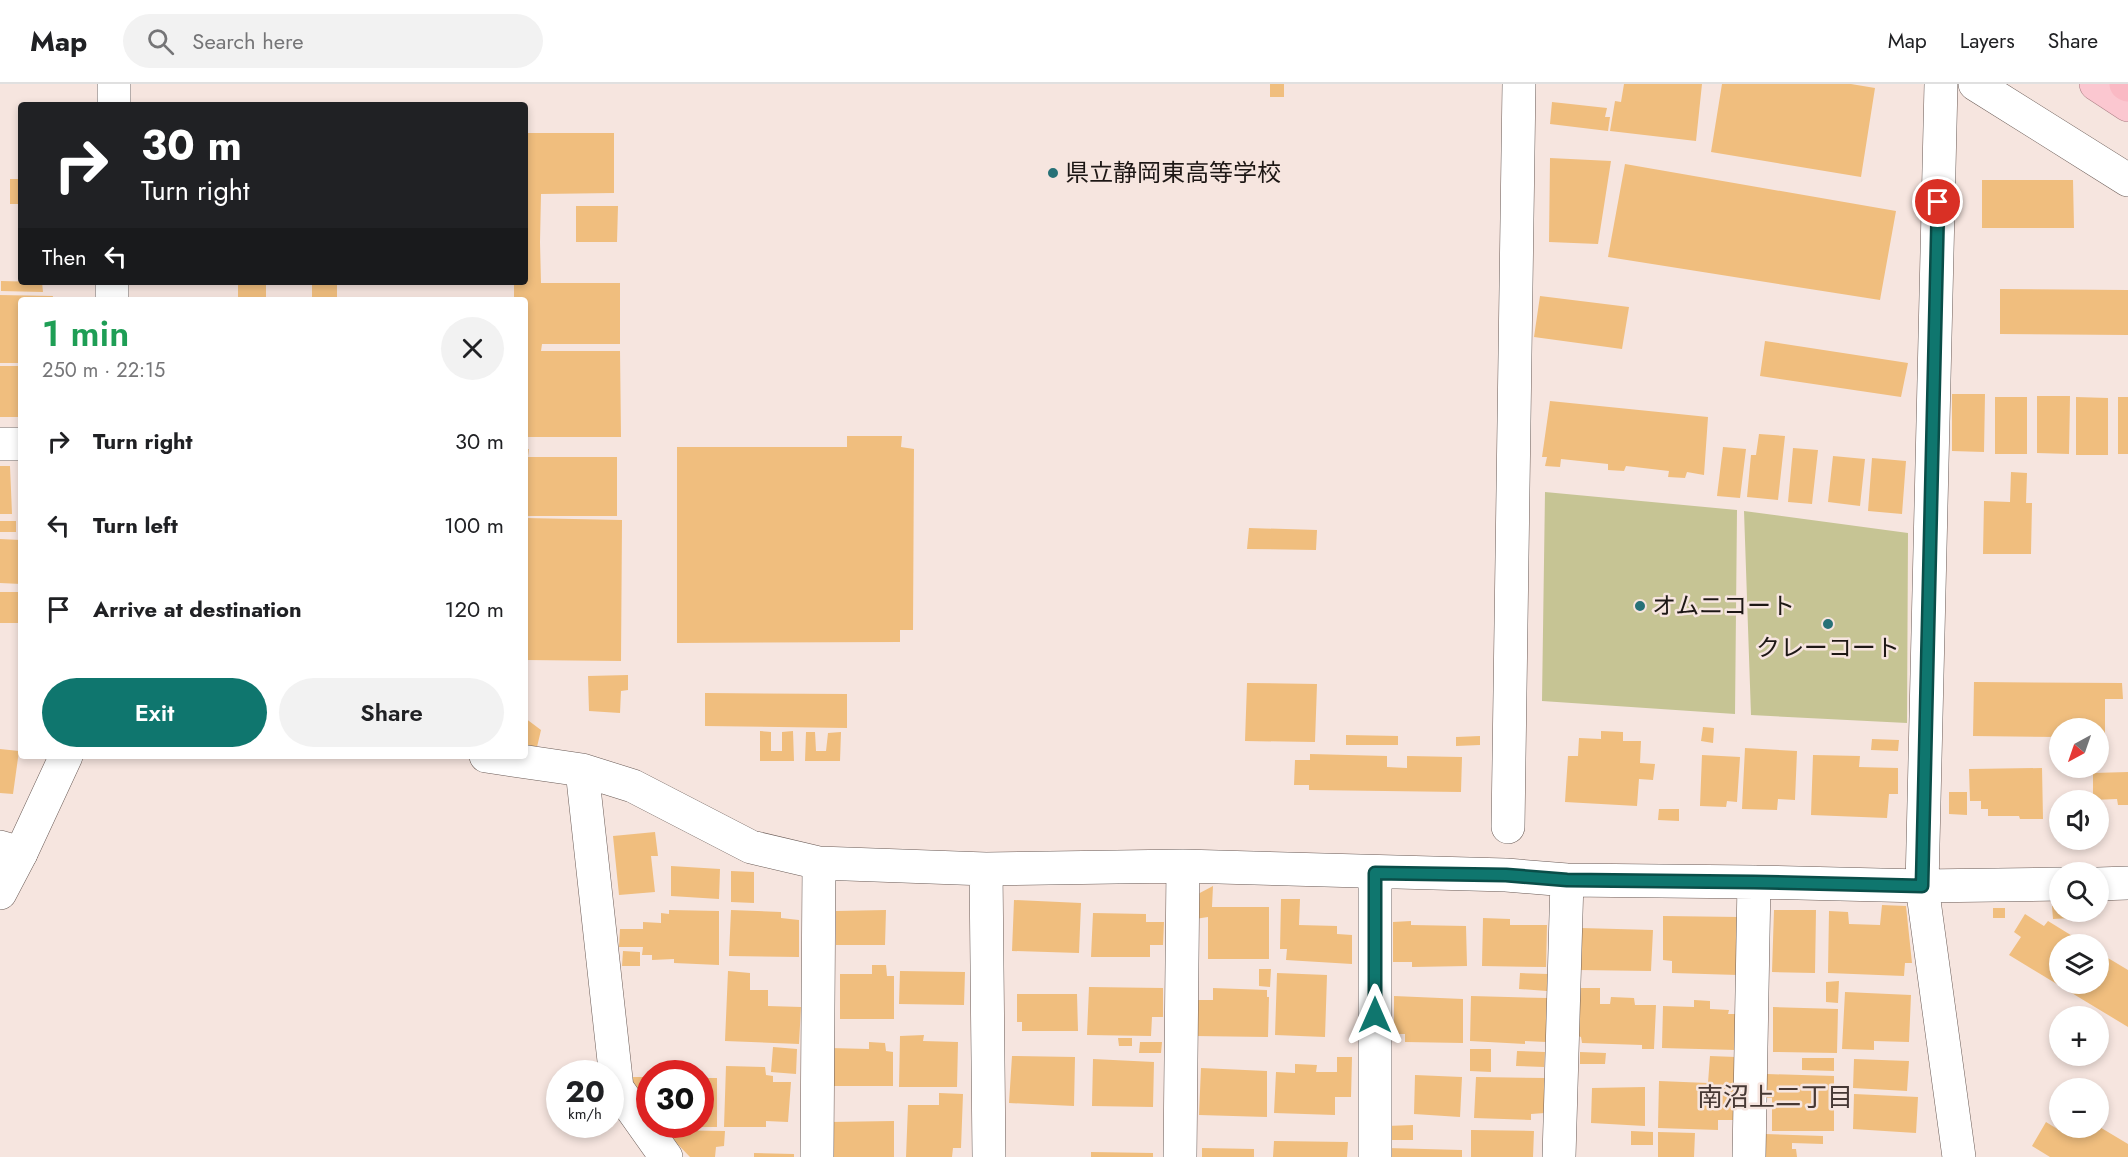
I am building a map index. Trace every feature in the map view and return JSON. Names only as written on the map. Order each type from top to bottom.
[{"type":"highway","points":[[2096,84],[2128,105]]},
{"type":"street","points":[[114,84],[114,102]]},
{"type":"street","points":[[1508,827],[1519,84]]},
{"type":"street","points":[[1941,84],[1922,886],[1959,1157]]},
{"type":"street","points":[[1975,84],[2128,180]]},
{"type":"street","points":[[0,444],[18,444]]},
{"type":"street","points":[[0,892],[11,850],[64,759]]},
{"type":"street","points":[[507,759],[582,770],[633,786],[751,847],[819,863],[986,868],[1183,866],[1506,875],[1567,880],[1922,886],[2049,884]]},
{"type":"street","points":[[582,770],[617,1088],[666,1157]]},
{"type":"street","points":[[817,1157],[819,863]]},
{"type":"street","points":[[1180,1157],[1183,866]]},
{"type":"street","points":[[986,868],[988,1157]]},
{"type":"street","points":[[1375,873],[1375,1157]]},
{"type":"street","points":[[1559,1157],[1567,880]]},
{"type":"street","points":[[1749,1157],[1754,882]]},
{"type":"street","points":[[2109,884],[2128,883]]},
{"type":"shaded area","name":"オムニコート","points":[[1545,492],[1737,510],[1735,714],[1542,701]]},
{"type":"shaded area","name":"クレーコート","points":[[1744,511],[1908,533],[1907,723],[1751,715]]},
{"type":"building","points":[[1270,84],[1284,84],[1284,97],[1270,97]]},
{"type":"building","points":[[1624,84],[1702,84],[1696,141],[1610,131],[1615,101],[1621,102]]},
{"type":"building","points":[[1722,84],[1851,84],[1875,88],[1861,177],[1711,152]]},
{"type":"building","points":[[1552,102],[1607,108],[1605,117],[1610,117],[1608,131],[1550,124]]},
{"type":"building","points":[[528,133],[614,133],[614,193],[541,194],[541,283],[620,283],[620,344],[542,344],[541,351],[620,351],[621,437],[528,437],[528,297],[514,297],[514,285],[528,285]]},
{"type":"building","points":[[1550,158],[1611,161],[1598,244],[1549,242]]},
{"type":"building","points":[[1625,164],[1896,211],[1880,300],[1608,257]]},
{"type":"building","points":[[10,179],[18,179],[18,204],[10,204]]},
{"type":"building","points":[[1982,180],[2073,180],[2074,228],[1982,228]]},
{"type":"building","points":[[576,206],[618,206],[617,242],[576,242]]},
{"type":"building","points":[[1,281],[18,281],[18,285],[42,285],[43,292],[1,291]]},
{"type":"building","points":[[238,285],[266,285],[266,297],[238,297]]},
{"type":"building","points":[[312,285],[337,285],[337,297],[312,297]]},
{"type":"building","points":[[2000,289],[2128,290],[2128,335],[2000,334]]},
{"type":"building","points":[[0,295],[53,296],[18,297],[18,363],[0,363]]},
{"type":"building","points":[[1540,296],[1629,307],[1622,349],[1534,337]]},
{"type":"building","points":[[1765,341],[1908,363],[1901,397],[1760,376]]},
{"type":"building","points":[[0,366],[18,366],[18,417],[0,417]]},
{"type":"building","points":[[1952,394],[1985,394],[1984,452],[1952,451]]},
{"type":"building","points":[[2037,396],[2070,396],[2069,454],[2037,453]]},
{"type":"building","points":[[1995,397],[2027,397],[2027,454],[1995,454]]},
{"type":"building","points":[[2076,397],[2108,398],[2108,455],[2076,455]]},
{"type":"building","points":[[2118,397],[2128,397],[2128,454],[2118,454]]},
{"type":"building","points":[[1550,401],[1708,417],[1704,475],[1687,472],[1685,478],[1668,477],[1669,471],[1626,466],[1624,471],[1608,470],[1608,464],[1561,459],[1560,467],[1545,466],[1547,457],[1542,457]]},
{"type":"building","points":[[1759,434],[1785,436],[1778,500],[1747,497],[1751,455],[1756,455]]},
{"type":"building","points":[[847,436],[902,436],[901,447],[914,449],[913,630],[900,630],[900,642],[677,643],[677,447],[847,447]]},
{"type":"building","points":[[1723,447],[1746,449],[1740,498],[1717,496]]},
{"type":"building","points":[[1793,448],[1818,450],[1812,504],[1788,502]]},
{"type":"building","points":[[1833,456],[1865,459],[1860,506],[1828,502]]},
{"type":"building","points":[[528,457],[617,457],[617,516],[528,516]]},
{"type":"building","points":[[1872,458],[1906,461],[1902,514],[1868,511]]},
{"type":"building","points":[[0,466],[10,466],[12,514],[0,514]]},
{"type":"building","points":[[2011,472],[2027,473],[2026,503],[2032,503],[2031,554],[1983,554],[1984,501],[2010,502]]},
{"type":"building","points":[[528,518],[622,520],[621,661],[528,660]]},
{"type":"building","points":[[0,521],[16,521],[16,532],[0,532]]},
{"type":"building","points":[[1249,528],[1317,530],[1316,550],[1247,549]]},
{"type":"building","points":[[0,539],[18,540],[18,584],[0,583]]},
{"type":"building","points":[[0,592],[18,592],[18,623],[0,623]]},
{"type":"building","points":[[628,675],[628,690],[621,691],[620,713],[589,711],[588,676]]},
{"type":"building","points":[[1974,682],[2122,683],[2123,699],[2105,699],[2105,718],[2049,718],[2049,737],[1973,736]]},
{"type":"building","points":[[1247,683],[1317,684],[1315,742],[1245,741]]},
{"type":"building","points":[[705,693],[847,694],[847,728],[705,726]]},
{"type":"building","points":[[528,720],[541,730],[537,747],[528,746]]},
{"type":"building","points":[[1703,727],[1714,728],[1713,743],[1701,741]]},
{"type":"building","points":[[760,731],[771,732],[771,751],[782,751],[782,732],[793,731],[794,761],[760,761]]},
{"type":"building","points":[[1601,731],[1623,732],[1623,741],[1641,741],[1640,763],[1655,764],[1653,780],[1639,779],[1637,806],[1565,802],[1568,756],[1578,756],[1579,738],[1601,739]]},
{"type":"building","points":[[806,732],[815,732],[816,751],[826,751],[828,733],[841,732],[840,761],[805,761]]},
{"type":"building","points":[[1346,735],[1398,736],[1398,745],[1346,745]]},
{"type":"building","points":[[1480,736],[1480,745],[1456,746],[1456,737]]},
{"type":"building","points":[[1872,739],[1899,740],[1898,751],[1871,750]]},
{"type":"building","points":[[1745,748],[1797,751],[1795,800],[1778,799],[1777,810],[1742,809]]},
{"type":"building","points":[[0,749],[18,751],[13,794],[0,793]]},
{"type":"building","points":[[1310,754],[1387,756],[1387,767],[1407,768],[1407,756],[1462,757],[1461,792],[1309,790],[1309,785],[1294,785],[1295,760],[1310,760]]},
{"type":"building","points":[[1702,755],[1740,757],[1737,802],[1727,801],[1726,807],[1700,806]]},
{"type":"building","points":[[1813,755],[1860,756],[1859,767],[1898,768],[1898,794],[1889,794],[1887,818],[1811,815]]},
{"type":"building","points":[[2042,768],[2043,819],[1988,816],[1988,809],[1981,809],[1981,801],[1970,801],[1969,769]]},
{"type":"building","points":[[2128,772],[2128,805],[2118,805],[2117,799],[2109,799],[2109,790],[2093,790],[2093,778],[2109,778],[2109,773]]},
{"type":"building","points":[[1949,792],[1967,792],[1967,815],[1949,814]]},
{"type":"building","points":[[1659,809],[1679,809],[1679,821],[1658,820]]},
{"type":"building","points":[[655,832],[658,856],[651,856],[655,892],[619,895],[613,836]]},
{"type":"building","points":[[671,866],[720,869],[719,899],[671,896]]},
{"type":"building","points":[[731,871],[754,872],[754,903],[731,902]]},
{"type":"building","points":[[1213,886],[1212,907],[1269,907],[1269,959],[1208,959],[1208,917],[1195,919],[1196,895]]},
{"type":"building","points":[[1281,899],[1300,899],[1299,925],[1337,926],[1337,934],[1352,935],[1352,964],[1286,960],[1287,949],[1280,949]]},
{"type":"building","points":[[1014,900],[1081,903],[1079,953],[1012,951]]},
{"type":"building","points":[[1882,905],[1906,906],[1912,963],[1905,963],[1904,976],[1828,973],[1829,911],[1848,912],[1849,924],[1880,925]]},
{"type":"building","points":[[1993,908],[2005,908],[2005,918],[1993,918]]},
{"type":"building","points":[[669,910],[719,911],[719,965],[674,963],[674,959],[652,960],[652,955],[642,955],[643,947],[619,947],[620,929],[643,929],[643,922],[661,923],[661,913],[669,914]]},
{"type":"building","points":[[731,910],[781,912],[781,918],[799,920],[799,957],[729,956]]},
{"type":"building","points":[[886,910],[885,945],[836,945],[836,911]]},
{"type":"building","points":[[1774,910],[1816,910],[1815,973],[1772,972]]},
{"type":"building","points":[[1093,913],[1146,914],[1146,922],[1164,922],[1163,945],[1150,945],[1150,957],[1091,957]]},
{"type":"building","points":[[2025,914],[2044,926],[2048,921],[2069,934],[2049,934],[2049,979],[2009,955],[2021,937],[2014,932]]},
{"type":"building","points":[[1663,916],[1740,917],[1738,975],[1672,973],[1672,961],[1663,960]]},
{"type":"building","points":[[1483,918],[1510,919],[1510,925],[1547,925],[1546,967],[1482,966]]},
{"type":"building","points":[[1411,921],[1411,925],[1466,926],[1467,966],[1412,967],[1412,962],[1393,962],[1393,922]]},
{"type":"building","points":[[1581,928],[1653,930],[1651,971],[1579,970]]},
{"type":"building","points":[[623,951],[640,952],[640,966],[622,966]]},
{"type":"building","points":[[2109,959],[2128,970],[2128,1027],[2109,1016],[2109,1006],[2093,1006],[2073,994],[2109,994]]},
{"type":"building","points":[[872,965],[886,965],[887,976],[894,976],[894,1019],[840,1019],[840,974],[872,974]]},
{"type":"building","points":[[1259,969],[1271,969],[1270,987],[1259,986]]},
{"type":"building","points":[[728,971],[750,973],[750,990],[768,990],[768,1006],[801,1007],[799,1044],[725,1041]]},
{"type":"building","points":[[900,971],[965,972],[964,1005],[899,1004]]},
{"type":"building","points":[[1277,973],[1327,975],[1325,1037],[1275,1035]]},
{"type":"building","points":[[1520,973],[1548,974],[1547,991],[1519,989]]},
{"type":"building","points":[[1839,981],[1838,1003],[1826,1002],[1826,982]]},
{"type":"building","points":[[1089,987],[1163,988],[1163,1017],[1152,1017],[1151,1036],[1087,1035]]},
{"type":"building","points":[[1213,988],[1267,990],[1267,997],[1269,997],[1268,1037],[1195,1036],[1196,1000],[1213,1000]]},
{"type":"building","points":[[1579,988],[1600,988],[1600,1004],[1610,1004],[1611,997],[1634,998],[1635,1005],[1656,1005],[1654,1049],[1642,1049],[1642,1045],[1582,1043],[1581,1037],[1578,1036]]},
{"type":"building","points":[[1845,992],[1911,995],[1909,1042],[1874,1041],[1874,1050],[1842,1049]]},
{"type":"building","points":[[1017,994],[1077,994],[1078,1031],[1022,1031],[1022,1022],[1017,1022]]},
{"type":"building","points":[[1394,996],[1463,999],[1463,1043],[1405,1042],[1405,1034],[1394,1034]]},
{"type":"building","points":[[1471,996],[1547,998],[1546,1042],[1525,1041],[1525,1044],[1470,1041]]},
{"type":"building","points":[[1694,1000],[1710,1001],[1710,1009],[1729,1010],[1728,1014],[1737,1014],[1736,1050],[1662,1048],[1663,1006],[1694,1007]]},
{"type":"building","points":[[1773,1007],[1838,1009],[1837,1053],[1773,1052]]},
{"type":"building","points":[[924,1035],[923,1041],[958,1042],[957,1087],[899,1087],[900,1036]]},
{"type":"building","points":[[1118,1038],[1132,1038],[1132,1046],[1119,1046]]},
{"type":"building","points":[[869,1042],[885,1043],[886,1051],[893,1052],[893,1086],[829,1086],[830,1048],[869,1049]]},
{"type":"building","points":[[1140,1042],[1162,1042],[1161,1053],[1139,1053]]},
{"type":"building","points":[[773,1047],[797,1049],[796,1074],[771,1072]]},
{"type":"building","points":[[1470,1049],[1491,1049],[1491,1072],[1470,1071]]},
{"type":"building","points":[[1517,1051],[1545,1052],[1544,1067],[1516,1066]]},
{"type":"building","points":[[1580,1052],[1606,1053],[1605,1064],[1580,1064]]},
{"type":"building","points":[[1012,1056],[1075,1057],[1074,1106],[1009,1103]]},
{"type":"building","points":[[1710,1056],[1736,1057],[1735,1120],[1718,1120],[1718,1130],[1658,1128],[1659,1081],[1708,1083]]},
{"type":"building","points":[[1337,1057],[1352,1057],[1351,1097],[1335,1097],[1335,1115],[1274,1113],[1276,1072],[1295,1073],[1295,1064],[1317,1065],[1316,1072],[1337,1072]]},
{"type":"building","points":[[1802,1058],[1834,1058],[1834,1071],[1802,1070]]},
{"type":"building","points":[[1093,1059],[1154,1062],[1153,1107],[1092,1106]]},
{"type":"building","points":[[1854,1059],[1909,1061],[1907,1091],[1853,1088]]},
{"type":"building","points":[[726,1066],[765,1067],[766,1075],[773,1076],[773,1082],[791,1082],[788,1122],[766,1121],[766,1127],[724,1127]]},
{"type":"building","points":[[1201,1068],[1267,1071],[1267,1117],[1199,1115]]},
{"type":"building","points":[[1767,1074],[1834,1076],[1834,1131],[1772,1131],[1772,1098],[1767,1098]]},
{"type":"building","points":[[1415,1075],[1462,1077],[1460,1117],[1414,1114]]},
{"type":"building","points":[[633,1077],[636,1077],[636,1094],[632,1088]]},
{"type":"building","points":[[1476,1077],[1546,1078],[1545,1113],[1531,1114],[1531,1120],[1474,1118]]},
{"type":"building","points":[[714,1078],[717,1078],[717,1127],[714,1127]]},
{"type":"building","points":[[1645,1087],[1645,1126],[1591,1123],[1592,1088]]},
{"type":"building","points":[[939,1093],[963,1094],[961,1148],[953,1148],[952,1157],[906,1157],[908,1105],[939,1105]]},
{"type":"building","points":[[1854,1094],[1918,1097],[1916,1133],[1853,1129]]},
{"type":"building","points":[[894,1121],[894,1157],[829,1157],[829,1122]]},
{"type":"building","points":[[2046,1122],[2049,1124],[2049,1138],[2109,1138],[2109,1133],[2128,1144],[2128,1157],[2050,1157],[2032,1146]]},
{"type":"building","points":[[1413,1125],[1413,1140],[1388,1140],[1387,1126]]},
{"type":"building","points":[[1471,1130],[1534,1131],[1533,1157],[1471,1157]]},
{"type":"building","points":[[714,1131],[725,1131],[724,1146],[716,1147],[715,1157],[690,1157],[672,1138],[714,1138]]},
{"type":"building","points":[[1631,1131],[1653,1132],[1653,1145],[1631,1145]]},
{"type":"building","points":[[1658,1132],[1695,1133],[1694,1157],[1658,1157]]},
{"type":"building","points":[[1765,1134],[1823,1136],[1823,1144],[1792,1143],[1792,1149],[1796,1149],[1797,1157],[1765,1157]]},
{"type":"building","points":[[1274,1141],[1348,1142],[1347,1157],[1273,1157]]},
{"type":"building","points":[[1202,1148],[1254,1149],[1254,1157],[1202,1157]]},
{"type":"building","points":[[1387,1148],[1462,1150],[1462,1157],[1387,1157]]},
{"type":"building","points":[[1091,1152],[1153,1153],[1153,1157],[1091,1157]]},
{"type":"building","points":[[754,1153],[794,1154],[794,1157],[754,1157]]},
{"type":"place","name":"県立静岡東高等学校","points":[[1053,173]]},
{"type":"place","name":"オムニコート","points":[[1640,606]]},
{"type":"place","name":"クレーコート","points":[[1828,624]]},
{"type":"district","name":"南沼上二丁目","points":[[1775,1097]]},
{"type":"route","points":[[1375,1015],[1375,873],[1506,875],[1567,880],[1922,886],[1938,202]]}]
